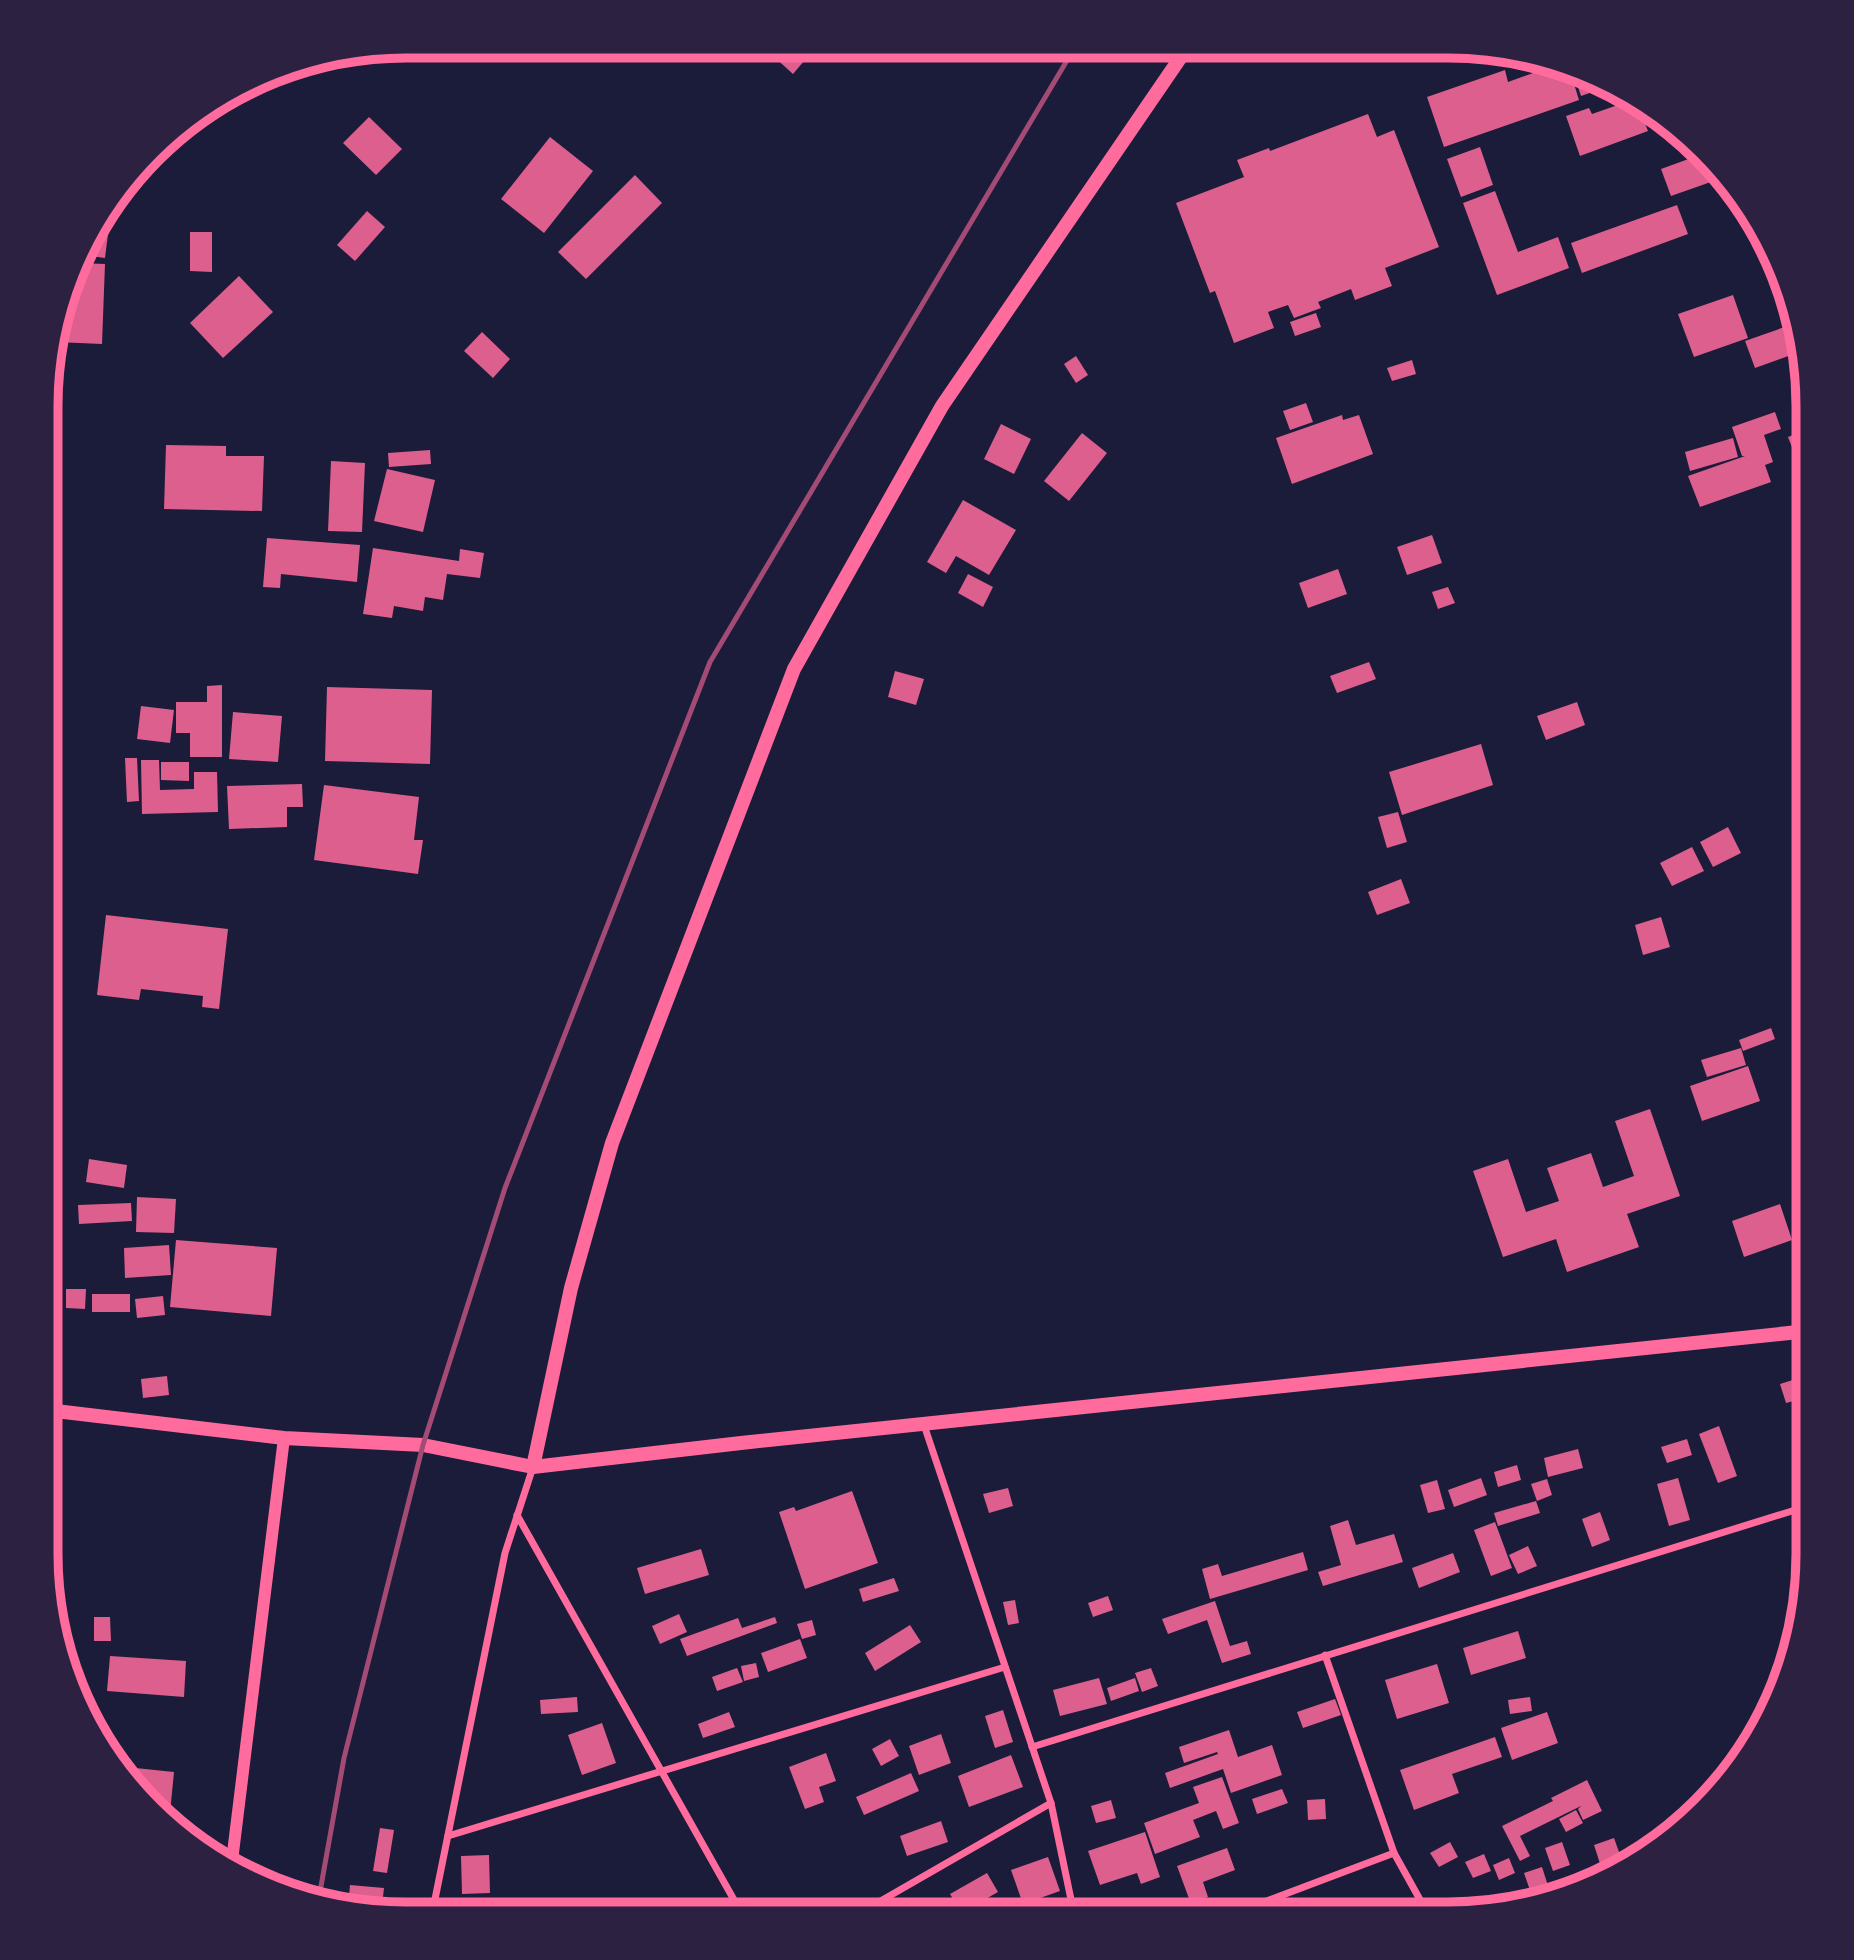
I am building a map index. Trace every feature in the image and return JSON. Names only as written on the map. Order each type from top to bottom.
[{"type":"main road","points":[[533,1467],[571,1288],[612,1143],[794,669],[942,406],[1180,58]]},
{"type":"main road","points":[[58,1411],[284,1438],[422,1445],[533,1467],[1796,1333]]},
{"type":"street","points":[[924,1425],[1051,1803],[1072,1902]]},
{"type":"street","points":[[233,1857],[284,1438]]},
{"type":"street","points":[[434,1902],[505,1553],[533,1467]]},
{"type":"street","points":[[1032,1747],[1796,1510]]},
{"type":"street","points":[[517,1514],[734,1902]]},
{"type":"street","points":[[1325,1655],[1394,1853],[1421,1902]]},
{"type":"street","points":[[448,1836],[1005,1667]]},
{"type":"street","points":[[879,1902],[1051,1803]]},
{"type":"street","points":[[1264,1902],[1394,1853]]},
{"type":"building","points":[[775,58],[807,58],[793,74]]},
{"type":"building","points":[[1505,70],[1508,82],[1540,70],[1573,81],[1579,100],[1444,147],[1427,97]]},
{"type":"building","points":[[1576,82],[1596,91],[1581,96]]},
{"type":"building","points":[[1621,104],[1642,116],[1648,131],[1580,156],[1566,116],[1589,108],[1592,114]]},
{"type":"building","points":[[1368,114],[1377,137],[1394,130],[1439,247],[1385,268],[1392,286],[1355,300],[1351,289],[1318,302],[1321,308],[1294,318],[1288,305],[1268,312],[1274,328],[1234,343],[1215,291],[1210,293],[1176,203],[1244,177],[1237,160],[1269,148],[1270,151]]},
{"type":"building","points":[[369,117],[402,149],[376,175],[343,143]]},
{"type":"building","points":[[550,137],[593,171],[544,233],[501,199]]},
{"type":"building","points":[[1480,147],[1493,185],[1461,197],[1447,159]]},
{"type":"building","points":[[1692,158],[1714,181],[1671,196],[1661,169]]},
{"type":"building","points":[[635,175],[662,203],[586,279],[558,252]]},
{"type":"building","points":[[1495,191],[1518,252],[1558,237],[1569,268],[1497,295],[1463,203]]},
{"type":"building","points":[[1677,205],[1688,234],[1582,273],[1571,243]]},
{"type":"building","points":[[367,211],[385,227],[355,261],[337,245]]},
{"type":"building","points":[[109,223],[105,258],[92,256]]},
{"type":"building","points":[[190,232],[212,232],[212,272],[190,271]]},
{"type":"building","points":[[88,263],[105,264],[102,344],[63,342],[76,294]]},
{"type":"building","points":[[239,276],[273,312],[223,358],[190,323]]},
{"type":"building","points":[[1733,295],[1748,338],[1694,357],[1678,314]]},
{"type":"building","points":[[1316,313],[1321,327],[1295,336],[1290,322]]},
{"type":"building","points":[[1787,326],[1792,355],[1755,368],[1745,341]]},
{"type":"building","points":[[482,332],[510,359],[493,378],[464,351]]},
{"type":"building","points":[[1076,356],[1088,375],[1076,383],[1064,364]]},
{"type":"building","points":[[1412,360],[1416,374],[1392,381],[1387,368]]},
{"type":"building","points":[[1306,403],[1313,422],[1290,430],[1283,411]]},
{"type":"building","points":[[1775,412],[1781,429],[1764,435],[1773,462],[1765,465],[1771,482],[1700,507],[1688,476],[1745,456],[1742,456],[1732,427]]},
{"type":"building","points":[[1342,415],[1343,420],[1359,415],[1373,454],[1292,484],[1276,438]]},
{"type":"building","points":[[1001,424],[1031,439],[1014,474],[984,459]]},
{"type":"building","points":[[1082,433],[1107,453],[1069,501],[1044,481]]},
{"type":"building","points":[[1796,434],[1796,458],[1788,437]]},
{"type":"building","points":[[1733,438],[1738,457],[1690,471],[1685,452]]},
{"type":"building","points":[[166,445],[226,446],[226,456],[264,456],[262,511],[164,509]]},
{"type":"building","points":[[430,450],[431,464],[389,467],[388,453]]},
{"type":"building","points":[[331,461],[365,463],[362,532],[328,531]]},
{"type":"building","points":[[387,469],[435,480],[423,532],[374,521]]},
{"type":"building","points":[[963,500],[1016,530],[989,575],[956,556],[946,573],[927,562]]},
{"type":"building","points":[[1432,535],[1442,563],[1407,575],[1397,547]]},
{"type":"building","points":[[267,538],[360,545],[357,582],[281,574],[280,588],[263,587]]},
{"type":"building","points":[[373,548],[459,561],[460,549],[484,553],[480,578],[447,574],[443,600],[425,597],[423,611],[394,606],[392,618],[363,614]]},
{"type":"building","points":[[1338,569],[1347,594],[1308,608],[1299,583]]},
{"type":"building","points":[[968,574],[993,587],[983,607],[958,593]]},
{"type":"building","points":[[1448,587],[1455,603],[1438,609],[1432,592]]},
{"type":"building","points":[[1369,662],[1376,679],[1337,693],[1330,676]]},
{"type":"building","points":[[895,671],[924,679],[916,705],[888,697]]},
{"type":"building","points":[[222,685],[222,757],[190,757],[190,733],[176,733],[176,702],[207,702],[207,686]]},
{"type":"building","points":[[327,687],[432,690],[430,764],[325,761]]},
{"type":"building","points":[[1577,702],[1585,725],[1546,740],[1537,716]]},
{"type":"building","points":[[141,706],[174,710],[170,743],[137,739]]},
{"type":"building","points":[[233,712],[282,716],[278,762],[229,759]]},
{"type":"building","points":[[1481,744],[1493,785],[1402,815],[1389,772]]},
{"type":"building","points":[[125,758],[137,758],[139,801],[127,802]]},
{"type":"building","points":[[141,760],[159,760],[160,790],[194,789],[194,772],[217,772],[218,812],[142,814]]},
{"type":"building","points":[[161,762],[189,762],[189,781],[161,780]]},
{"type":"building","points":[[302,784],[303,807],[287,807],[287,827],[229,829],[227,786]]},
{"type":"building","points":[[324,785],[419,797],[414,840],[423,840],[418,874],[314,860]]},
{"type":"building","points":[[1398,812],[1407,842],[1387,848],[1378,817]]},
{"type":"building","points":[[1728,827],[1741,853],[1713,867],[1700,842]]},
{"type":"building","points":[[1692,847],[1704,871],[1672,886],[1660,863]]},
{"type":"building","points":[[1401,879],[1410,903],[1377,915],[1368,892]]},
{"type":"building","points":[[106,915],[228,929],[219,1009],[202,1007],[203,996],[141,989],[139,1000],[97,995]]},
{"type":"building","points":[[1661,917],[1670,947],[1643,955],[1635,925]]},
{"type":"building","points":[[1771,1028],[1775,1039],[1743,1051],[1739,1040]]},
{"type":"building","points":[[1741,1048],[1746,1065],[1707,1077],[1701,1060]]},
{"type":"building","points":[[1748,1066],[1760,1101],[1702,1121],[1690,1086]]},
{"type":"building","points":[[1650,1109],[1680,1196],[1627,1214],[1639,1247],[1567,1272],[1556,1239],[1503,1257],[1473,1171],[1508,1159],[1526,1212],[1559,1201],[1547,1168],[1591,1153],[1603,1187],[1634,1176],[1615,1121]]},
{"type":"building","points":[[89,1159],[127,1165],[124,1188],[86,1182]]},
{"type":"building","points":[[137,1197],[176,1199],[174,1233],[136,1232]]},
{"type":"building","points":[[131,1203],[132,1221],[79,1224],[78,1205]]},
{"type":"building","points":[[1780,1204],[1792,1240],[1744,1257],[1732,1221]]},
{"type":"building","points":[[176,1240],[277,1248],[271,1316],[170,1307]]},
{"type":"building","points":[[169,1245],[171,1275],[125,1278],[124,1248]]},
{"type":"building","points":[[66,1289],[86,1289],[85,1309],[66,1308]]},
{"type":"building","points":[[92,1294],[130,1294],[130,1312],[92,1312]]},
{"type":"building","points":[[163,1296],[165,1315],[137,1318],[135,1299]]},
{"type":"building","points":[[167,1376],[169,1395],[143,1398],[141,1379]]},
{"type":"building","points":[[1796,1379],[1796,1400],[1786,1403],[1780,1384]]},
{"type":"building","points":[[1719,1426],[1737,1476],[1718,1483],[1699,1434]]},
{"type":"building","points":[[1687,1439],[1692,1455],[1667,1463],[1661,1447]]},
{"type":"building","points":[[1578,1449],[1583,1468],[1548,1477],[1544,1458]]},
{"type":"building","points":[[1517,1465],[1521,1480],[1498,1487],[1494,1472]]},
{"type":"building","points":[[1481,1478],[1487,1495],[1454,1507],[1448,1490]]},
{"type":"building","points":[[1678,1478],[1690,1520],[1669,1526],[1657,1484]]},
{"type":"building","points":[[1547,1479],[1552,1495],[1537,1501],[1531,1484]]},
{"type":"building","points":[[1437,1480],[1445,1509],[1428,1513],[1420,1485]]},
{"type":"building","points":[[1008,1488],[1013,1506],[989,1513],[983,1494]]},
{"type":"building","points":[[852,1491],[878,1563],[805,1589],[779,1512],[794,1507],[796,1511]]},
{"type":"building","points":[[1536,1501],[1540,1513],[1498,1526],[1494,1513]]},
{"type":"building","points":[[1600,1512],[1610,1540],[1592,1547],[1582,1519]]},
{"type":"building","points":[[1348,1520],[1356,1545],[1394,1534],[1403,1562],[1323,1586],[1318,1572],[1341,1565],[1330,1526]]},
{"type":"building","points":[[1495,1522],[1512,1568],[1491,1576],[1474,1530]]},
{"type":"building","points":[[1528,1546],[1537,1566],[1518,1574],[1509,1555]]},
{"type":"building","points":[[701,1549],[709,1575],[645,1594],[637,1568]]},
{"type":"building","points":[[1303,1552],[1308,1570],[1210,1599],[1202,1569],[1218,1564],[1222,1576]]},
{"type":"building","points":[[1453,1553],[1460,1572],[1419,1588],[1412,1568]]},
{"type":"building","points":[[894,1578],[899,1591],[863,1602],[859,1589]]},
{"type":"building","points":[[1108,1596],[1113,1610],[1093,1617],[1088,1603]]},
{"type":"building","points":[[1015,1600],[1019,1623],[1008,1625],[1003,1602]]},
{"type":"building","points":[[1215,1601],[1230,1646],[1247,1641],[1251,1654],[1222,1663],[1207,1620],[1168,1634],[1162,1619]]},
{"type":"building","points":[[679,1614],[687,1632],[660,1644],[652,1626]]},
{"type":"building","points":[[94,1617],[110,1617],[111,1641],[94,1641]]},
{"type":"building","points":[[775,1617],[777,1623],[687,1656],[680,1639],[738,1618],[742,1628]]},
{"type":"building","points":[[812,1620],[816,1635],[802,1639],[797,1624]]},
{"type":"building","points":[[910,1625],[921,1642],[875,1671],[865,1653]]},
{"type":"building","points":[[1518,1631],[1526,1658],[1471,1675],[1463,1648]]},
{"type":"building","points":[[800,1639],[807,1658],[768,1672],[761,1653]]},
{"type":"building","points":[[110,1656],[186,1661],[184,1697],[107,1691]]},
{"type":"building","points":[[756,1663],[759,1677],[744,1681],[741,1666]]},
{"type":"building","points":[[1437,1664],[1449,1703],[1397,1719],[1385,1680]]},
{"type":"building","points":[[737,1668],[743,1682],[717,1691],[712,1677]]},
{"type":"building","points":[[1151,1668],[1158,1686],[1142,1692],[1135,1673]]},
{"type":"building","points":[[1099,1678],[1107,1704],[1060,1716],[1053,1690]]},
{"type":"building","points":[[1135,1678],[1139,1691],[1111,1701],[1107,1688]]},
{"type":"building","points":[[577,1697],[578,1712],[541,1714],[540,1700]]},
{"type":"building","points":[[1530,1697],[1532,1711],[1510,1714],[1508,1700]]},
{"type":"building","points":[[1335,1699],[1341,1715],[1303,1728],[1297,1712]]},
{"type":"building","points":[[1003,1710],[1013,1742],[995,1748],[985,1716]]},
{"type":"building","points":[[729,1712],[735,1727],[703,1738],[698,1724]]},
{"type":"building","points":[[1547,1712],[1558,1743],[1512,1760],[1501,1728]]},
{"type":"building","points":[[602,1723],[616,1763],[582,1775],[568,1735]]},
{"type":"building","points":[[1229,1730],[1238,1757],[1272,1745],[1282,1775],[1231,1793],[1223,1769],[1170,1788],[1165,1773],[1218,1754],[1217,1752],[1184,1763],[1179,1747]]},
{"type":"building","points":[[941,1734],[951,1763],[919,1775],[909,1746]]},
{"type":"building","points":[[1495,1737],[1502,1757],[1452,1774],[1459,1793],[1414,1810],[1400,1770]]},
{"type":"building","points":[[890,1739],[899,1756],[881,1766],[872,1749]]},
{"type":"building","points":[[826,1753],[836,1781],[819,1787],[824,1802],[805,1809],[789,1767]]},
{"type":"building","points":[[1011,1755],[1023,1787],[969,1807],[958,1776]]},
{"type":"building","points":[[131,1768],[174,1772],[170,1810]]},
{"type":"building","points":[[911,1773],[919,1791],[864,1815],[856,1797]]},
{"type":"building","points":[[1222,1777],[1239,1823],[1223,1829],[1216,1811],[1193,1820],[1200,1837],[1155,1854],[1144,1823],[1199,1803],[1193,1787]]},
{"type":"building","points":[[1587,1780],[1602,1811],[1583,1820],[1578,1809],[1581,1806],[1520,1836],[1530,1856],[1520,1861],[1502,1826],[1553,1801],[1551,1798]]},
{"type":"building","points":[[1282,1789],[1288,1803],[1257,1814],[1252,1799]]},
{"type":"building","points":[[1325,1799],[1326,1819],[1308,1820],[1307,1800]]},
{"type":"building","points":[[1111,1800],[1116,1818],[1096,1823],[1091,1806]]},
{"type":"building","points":[[1576,1810],[1583,1823],[1566,1832],[1559,1819]]},
{"type":"building","points":[[941,1821],[948,1842],[907,1856],[900,1836]]},
{"type":"building","points":[[380,1828],[394,1830],[387,1873],[373,1871]]},
{"type":"building","points":[[1145,1832],[1160,1877],[1141,1884],[1137,1873],[1100,1885],[1088,1851]]},
{"type":"building","points":[[1614,1838],[1621,1857],[1601,1867],[1594,1845]]},
{"type":"building","points":[[1450,1842],[1458,1857],[1439,1867],[1430,1853]]},
{"type":"building","points":[[1562,1842],[1570,1865],[1553,1871],[1545,1848]]},
{"type":"building","points":[[1227,1848],[1235,1870],[1203,1882],[1208,1897],[1190,1902],[1177,1866]]},
{"type":"building","points":[[1484,1854],[1491,1871],[1473,1878],[1465,1862]]},
{"type":"building","points":[[489,1855],[490,1893],[462,1894],[461,1856]]},
{"type":"building","points":[[1048,1857],[1060,1891],[1022,1902],[1011,1870]]},
{"type":"building","points":[[1509,1858],[1515,1873],[1499,1880],[1493,1865]]},
{"type":"building","points":[[1542,1867],[1549,1887],[1531,1892],[1524,1873]]},
{"type":"building","points":[[987,1873],[998,1892],[980,1902],[955,1902],[950,1894]]},
{"type":"building","points":[[350,1885],[384,1888],[382,1902],[349,1897]]},
{"type":"railway","points":[[320,1891],[344,1758],[423,1445],[505,1188],[710,662],[1068,58]]}]
